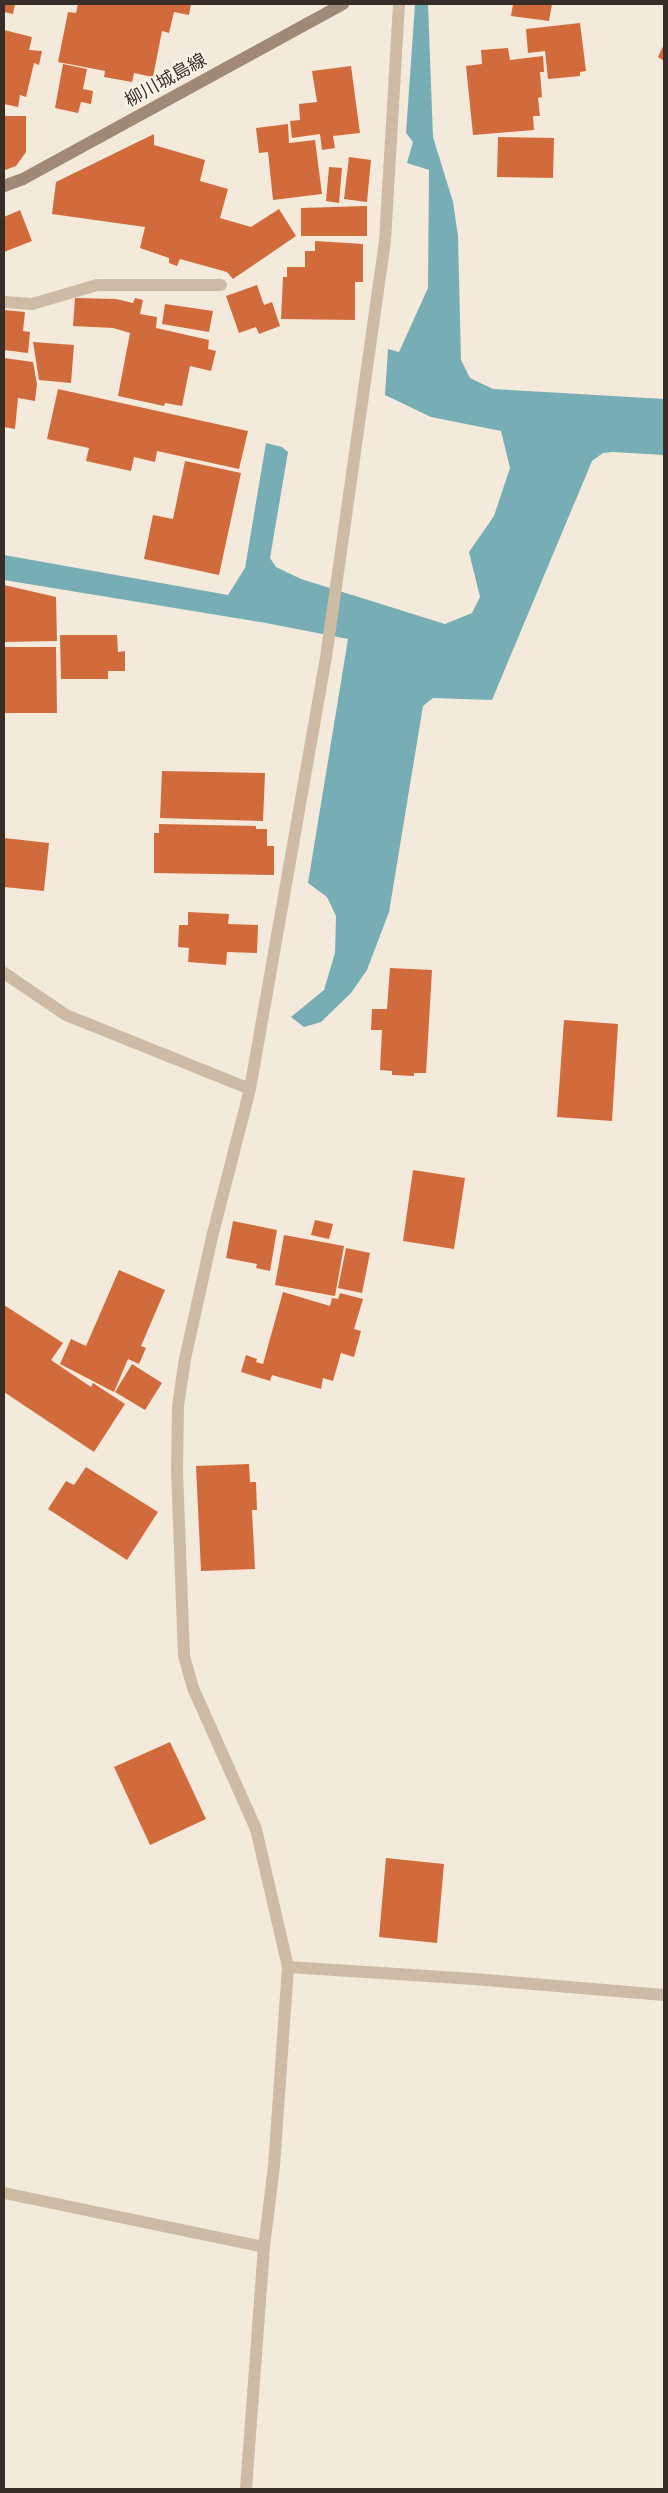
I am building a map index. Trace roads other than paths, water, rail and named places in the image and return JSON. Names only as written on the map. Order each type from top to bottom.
[{"type":"main road","name":"柳川城島線","points":[[4,186],[23,179],[343,4]]},
{"type":"street","points":[[246,2489],[264,2247],[274,2166],[288,1967],[256,1829],[192,1688],[184,1656],[177,1471],[178,1406],[185,1359],[212,1237],[250,1089],[326,657],[385,241],[399,4]]},
{"type":"street","points":[[4,302],[32,304],[97,285],[221,285]]},
{"type":"street","points":[[4,973],[66,1015],[250,1089]]},
{"type":"street","points":[[288,1967],[474,1978],[664,1995]]},
{"type":"street","points":[[4,2193],[264,2247]]},
{"type":"water","points":[[415,4],[428,4],[433,137],[453,202],[458,236],[461,360],[470,378],[493,389],[664,399],[664,455],[613,452],[603,453],[592,461],[492,700],[433,698],[423,706],[389,912],[367,970],[351,993],[321,1022],[304,1027],[291,1017],[324,990],[335,953],[336,916],[327,897],[308,883],[348,639],[266,623],[4,580],[4,555],[228,595],[245,568],[266,443],[282,447],[288,452],[270,558],[276,567],[301,579],[445,624],[472,613],[480,597],[469,552],[494,516],[510,468],[501,431],[431,417],[385,395],[388,349],[399,352],[428,288],[429,170],[407,163],[413,142],[406,133]]}]
